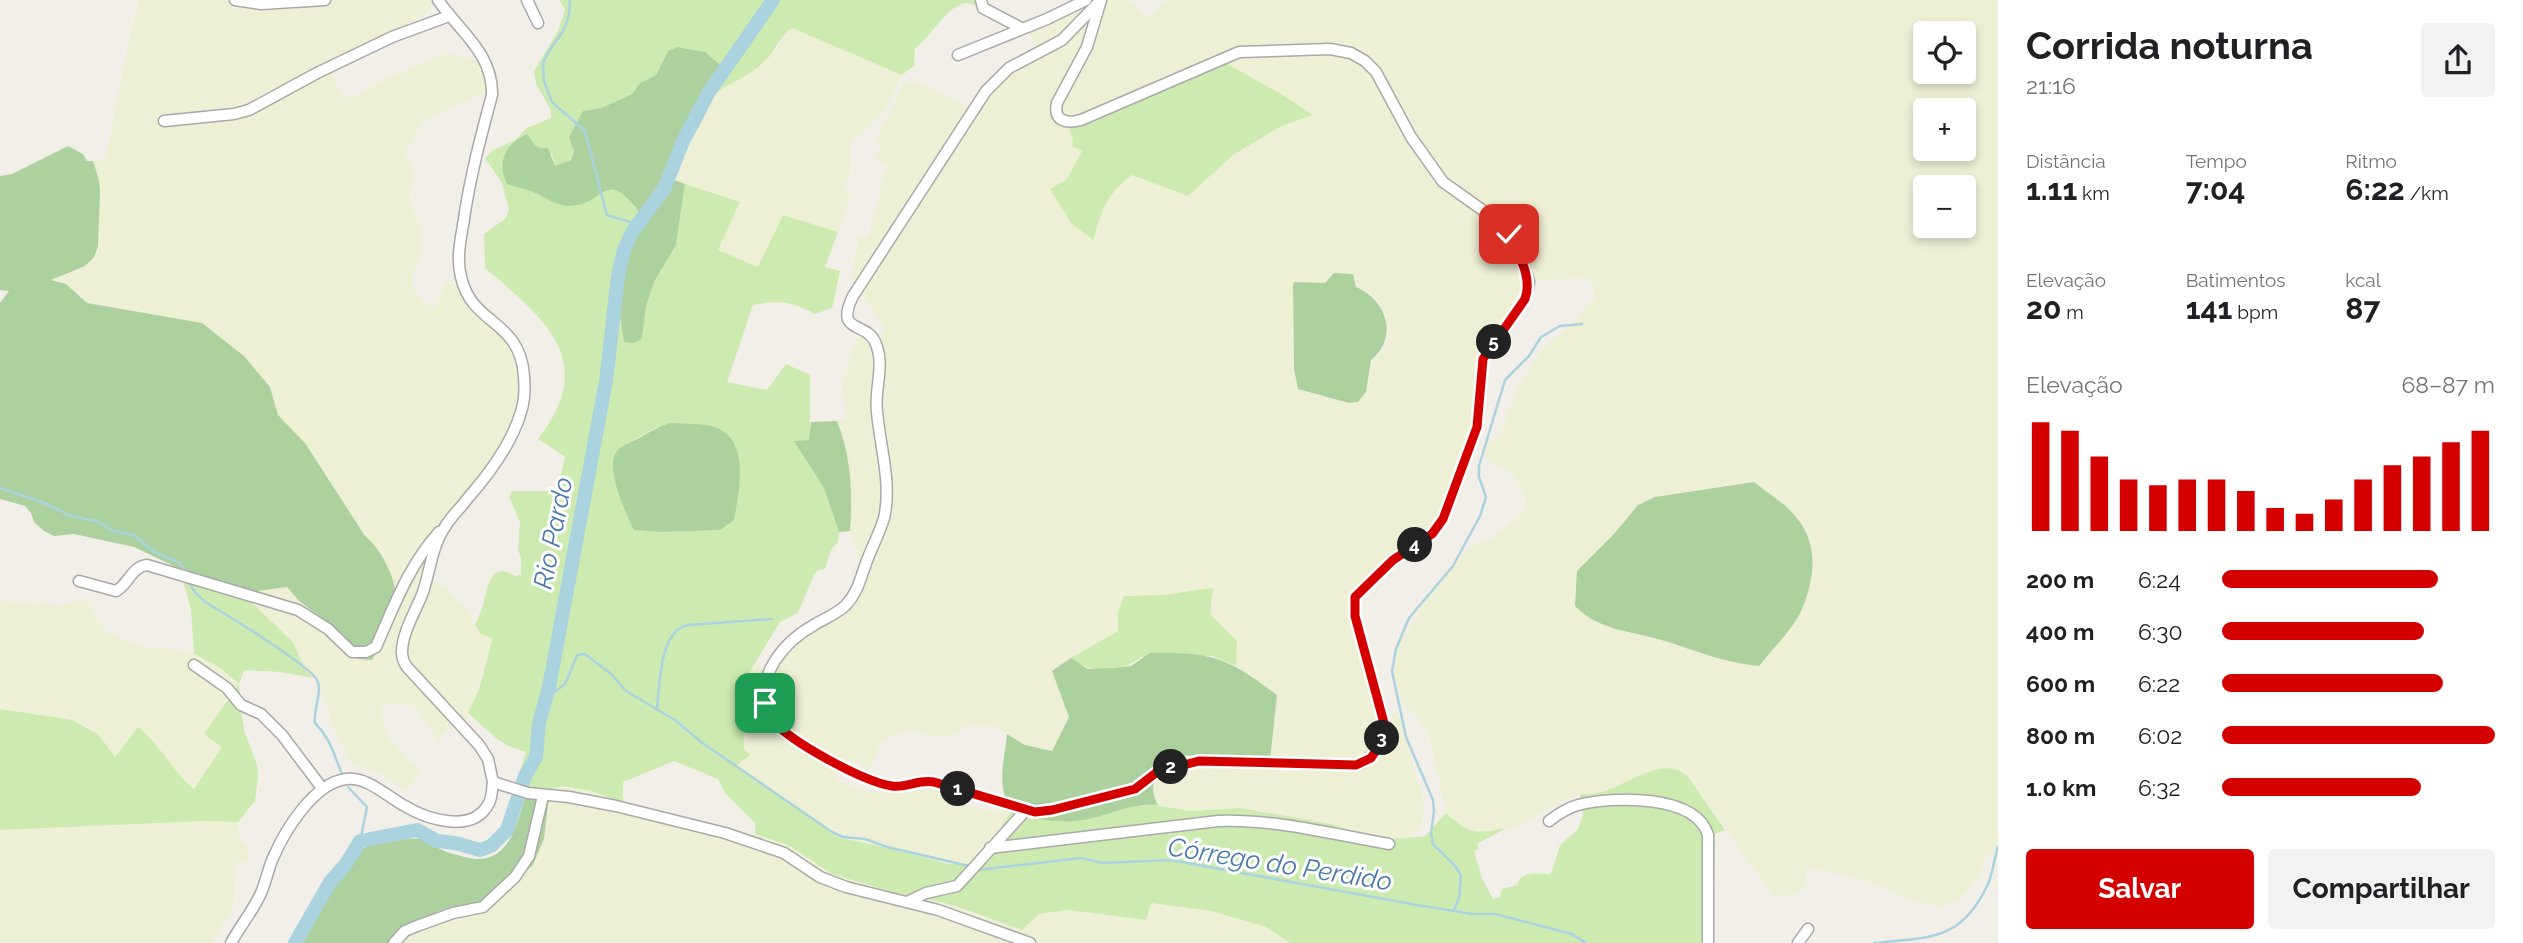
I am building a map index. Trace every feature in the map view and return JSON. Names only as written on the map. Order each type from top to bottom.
[{"type":"street","points":[[235,0],[261,4],[325,0]]},
{"type":"street","points":[[79,581],[116,591],[121,589],[138,568],[147,565],[298,610],[328,629],[352,652],[359,653],[376,647],[418,556],[485,477],[514,432],[522,411],[526,388],[523,359],[516,344],[466,295],[458,252],[471,173],[492,94],[492,81],[489,68],[472,41],[438,0]]},
{"type":"street","points":[[527,0],[538,23]]},
{"type":"street","points":[[981,0],[984,8],[1021,28]]},
{"type":"street","points":[[1060,0],[1071,7]]},
{"type":"street","points":[[958,55],[1086,0]]},
{"type":"street","points":[[1101,0],[1087,47],[1057,103],[1055,112],[1058,118],[1064,122],[1081,120],[1240,52],[1330,49],[1352,53],[1376,72],[1411,137],[1443,182],[1505,226],[1527,275],[1528,290],[1525,299],[1483,359],[1477,427],[1443,519],[1432,534],[1393,560],[1355,597],[1355,616],[1384,723],[1379,746],[1371,758],[1356,765],[1199,761],[1157,772],[1135,789],[1052,810],[1026,810],[934,782],[921,781],[900,787],[886,785],[812,751],[777,725],[768,715],[765,691],[772,665],[786,647],[813,625],[844,608],[855,593],[884,518],[884,453],[876,411],[879,360],[875,341],[851,325],[847,319],[847,307],[997,78],[1025,57],[1062,40],[1101,0]]},
{"type":"street","points":[[164,121],[249,110],[380,43],[410,29],[449,16]]},
{"type":"street","points":[[230,943],[262,891],[275,854],[307,803],[322,788],[345,779],[365,781],[405,807],[432,817],[457,821],[469,821],[490,802],[494,782],[488,759],[479,745],[414,677],[403,661],[404,639],[446,525]]},
{"type":"street","points":[[194,665],[227,688],[241,705],[261,715],[282,735],[322,788]]},
{"type":"street","points":[[494,782],[528,793],[616,806],[725,833],[784,853],[820,877],[846,887],[938,910],[1030,943]]},
{"type":"street","points":[[394,943],[405,931],[417,926],[483,906],[515,877],[528,856],[542,796]]},
{"type":"street","points":[[1549,821],[1560,812],[1578,805],[1613,800],[1664,803],[1694,815],[1706,828],[1708,835],[1708,943]]},
{"type":"street","points":[[907,902],[926,892],[957,886],[1026,810]]},
{"type":"street","points":[[990,848],[1240,820],[1268,822],[1389,844]]},
{"type":"street","points":[[1798,943],[1808,929]]},
{"type":"green space","points":[[139,0],[433,0],[432,7],[420,18],[330,60],[333,76],[343,98],[358,94],[394,75],[447,53],[476,60],[483,66],[493,88],[423,121],[405,152],[414,174],[409,199],[421,229],[421,253],[411,278],[414,290],[423,301],[435,309],[445,284],[459,285],[496,314],[519,339],[524,369],[523,414],[427,553],[431,578],[449,591],[469,612],[481,634],[492,638],[473,703],[465,720],[444,732],[438,741],[413,705],[382,704],[388,737],[421,772],[408,789],[380,773],[352,764],[333,727],[320,683],[306,671],[293,642],[242,593],[287,587],[299,601],[337,633],[373,543],[365,536],[305,443],[278,415],[270,387],[202,324],[87,303],[79,294],[50,279],[67,274],[98,246],[99,180],[93,161],[106,158]]},
{"type":"green space","points":[[559,0],[979,0],[976,5],[965,3],[951,10],[915,48],[914,66],[902,75],[792,28],[784,34],[759,67],[716,92],[723,67],[697,51],[676,49],[668,51],[656,75],[640,83],[632,94],[600,108],[583,111],[571,160],[555,167],[552,154],[534,146],[533,142],[531,191],[556,203],[576,205],[588,201],[603,190],[616,190],[627,197],[641,214],[622,283],[642,338],[646,306],[654,282],[676,245],[685,184],[740,202],[718,250],[758,267],[783,215],[838,232],[825,267],[840,271],[832,308],[815,314],[785,303],[753,305],[727,382],[767,390],[786,364],[810,375],[810,441],[795,441],[824,488],[839,532],[838,542],[831,550],[825,569],[818,570],[814,575],[798,613],[780,622],[749,673],[742,679],[744,749],[750,755],[737,765],[837,837],[948,864],[976,864],[1011,812],[1031,819],[1091,819],[1128,806],[1155,805],[1189,811],[1240,808],[1331,824],[1381,840],[1425,836],[1446,813],[1473,831],[1506,828],[1477,844],[1479,849],[1474,851],[1482,878],[1493,899],[1500,897],[1502,889],[1517,885],[1526,875],[1550,874],[1560,845],[1578,829],[1583,816],[1580,794],[1602,792],[1646,773],[1669,768],[1680,771],[1689,778],[1725,830],[1715,834],[1713,943],[1290,943],[1266,927],[1211,911],[1151,903],[1146,920],[1068,910],[1039,914],[1022,930],[948,904],[911,898],[832,874],[790,846],[755,834],[755,823],[725,793],[718,779],[674,761],[623,782],[623,803],[591,791],[562,786],[548,790],[515,786],[526,752],[508,746],[496,738],[468,713],[479,689],[492,640],[481,634],[475,624],[494,574],[499,571],[521,575],[518,549],[520,522],[509,497],[512,491],[557,491],[565,457],[538,439],[556,411],[564,387],[564,364],[557,343],[544,324],[485,268],[484,234],[505,219],[509,210],[502,183],[485,158],[493,150],[515,140],[527,128],[551,118],[551,110],[536,84],[534,71],[558,31],[565,9]],"holes":[[[657,427],[720,530],[662,532],[622,446]]]},
{"type":"green space","points":[[1074,0],[1127,0],[1148,18],[1168,0],[1998,0],[1998,837],[1992,856],[1985,856],[1982,872],[1971,887],[1956,902],[1941,907],[1917,902],[1865,880],[1806,867],[1805,889],[1774,897],[1689,778],[1650,771],[1602,792],[1580,794],[1520,825],[1479,833],[1466,830],[1446,813],[1429,735],[1399,696],[1394,678],[1397,646],[1416,618],[1422,601],[1441,583],[1447,569],[1451,569],[1466,550],[1478,542],[1489,542],[1525,510],[1526,498],[1516,479],[1509,471],[1491,462],[1483,454],[1484,447],[1500,435],[1515,393],[1540,351],[1565,330],[1595,298],[1593,287],[1585,277],[1534,282],[1486,362],[1475,439],[1436,528],[1360,591],[1360,615],[1387,721],[1395,712],[1399,716],[1423,800],[1424,814],[1420,828],[1408,839],[1381,840],[1240,808],[1189,811],[1158,805],[1153,790],[1158,769],[1175,755],[1269,760],[1277,695],[1236,666],[1236,641],[1210,614],[1213,595],[1183,593],[1135,597],[1118,612],[1118,631],[1099,641],[1053,751],[1025,745],[996,727],[969,725],[949,736],[928,736],[917,731],[903,731],[884,739],[871,768],[842,758],[836,780],[866,792],[895,789],[918,791],[931,788],[949,793],[969,805],[991,811],[1011,812],[976,864],[948,864],[837,837],[737,765],[750,755],[744,750],[742,679],[755,662],[773,675],[792,645],[844,609],[863,571],[850,531],[852,500],[843,434],[837,421],[846,420],[842,385],[858,335],[880,342],[885,330],[851,279],[859,236],[868,237],[887,164],[875,159],[881,143],[876,140],[906,81],[934,89],[961,105],[975,105],[1037,48],[1019,21],[1036,18]],"holes":[[[1216,58],[1311,116],[1280,127],[1233,155],[1188,196],[1133,175],[1115,188],[1105,202],[1093,239],[1051,189],[1067,179],[1082,151],[1073,139],[1065,117],[1086,115]],[[1329,277],[1356,279],[1356,287],[1375,297],[1384,313],[1387,337],[1383,351],[1371,360],[1368,383],[1349,403],[1298,389],[1292,332],[1303,282],[1325,283]],[[1638,505],[1685,648],[1662,640],[1614,534]]]},
{"type":"green space","points":[[792,28],[902,75],[884,112],[851,140],[850,173],[844,189],[851,192],[838,232],[783,215],[758,267],[718,250],[740,202],[664,177],[703,122],[716,92],[763,63],[776,50],[785,32]]},
{"type":"green space","points":[[677,47],[705,52],[723,67],[700,125],[664,176],[685,184],[676,245],[654,282],[646,306],[642,339],[634,343],[624,342],[620,314],[622,283],[641,214],[628,199],[611,189],[581,204],[558,204],[507,184],[503,161],[513,143],[527,134],[537,147],[548,148],[555,166],[571,160],[574,151],[569,137],[583,111],[601,108],[632,94],[640,83],[656,75],[668,51]]},
{"type":"green space","points":[[1217,58],[1288,98],[1312,115],[1280,127],[1233,155],[1188,196],[1132,175],[1110,196],[1093,240],[1072,224],[1050,189],[1067,179],[1082,151],[1072,146],[1073,139],[1064,117],[1086,115]]},
{"type":"green space","points":[[68,146],[83,154],[87,161],[93,161],[99,180],[98,246],[94,257],[85,266],[51,280],[66,284],[87,303],[202,323],[244,356],[270,387],[278,415],[305,443],[389,569],[396,599],[372,660],[358,659],[326,621],[299,601],[287,587],[242,593],[207,585],[134,547],[74,534],[54,536],[34,522],[25,506],[0,499],[0,303],[9,291],[0,290],[0,176],[12,174]]},
{"type":"green space","points":[[1334,273],[1353,274],[1356,287],[1375,301],[1386,320],[1385,341],[1371,360],[1366,392],[1358,402],[1349,403],[1298,389],[1294,369],[1294,282],[1325,283]]},
{"type":"green space","points":[[837,421],[848,461],[851,503],[850,531],[839,532],[824,488],[794,441],[809,440],[811,422]]},
{"type":"green space","points":[[671,423],[715,427],[734,443],[738,454],[740,481],[734,520],[720,530],[634,530],[630,523],[615,479],[614,458],[617,451],[625,445]]},
{"type":"green space","points":[[1754,482],[1796,517],[1808,538],[1812,562],[1810,585],[1799,615],[1759,666],[1723,659],[1617,629],[1595,621],[1575,606],[1577,571],[1638,505],[1655,497]]},
{"type":"green space","points":[[180,569],[207,585],[241,592],[293,642],[306,671],[313,678],[280,672],[244,670],[239,684],[219,667],[194,654],[191,610]]},
{"type":"green space","points":[[1213,588],[1210,614],[1237,641],[1236,666],[1213,656],[1141,657],[1125,666],[1106,670],[1087,667],[1071,658],[1118,631],[1118,612],[1124,596],[1162,595]]},
{"type":"green space","points":[[87,598],[94,614],[108,633],[142,647],[160,647],[194,654],[219,667],[239,684],[205,734],[222,747],[193,789],[173,769],[149,736],[139,728],[115,757],[93,730],[74,720],[0,709],[0,601],[62,605]]},
{"type":"green space","points":[[1150,653],[1189,654],[1218,659],[1245,672],[1277,695],[1270,760],[1175,755],[1156,777],[1153,790],[1158,805],[1133,807],[1073,821],[1041,819],[1011,812],[1002,783],[1007,734],[1025,745],[1052,751],[1069,717],[1052,671],[1071,658],[1088,669],[1131,666]]},
{"type":"green space","points":[[239,684],[245,733],[257,765],[258,776],[255,801],[238,822],[0,830],[0,709],[73,720],[99,735],[115,757],[138,727],[194,789],[222,747],[204,734]]},
{"type":"green space","points":[[562,785],[591,791],[616,802],[730,827],[790,846],[832,874],[911,898],[917,896],[948,905],[1022,930],[1039,914],[1068,910],[1146,920],[1151,903],[1211,911],[1266,927],[1290,943],[395,943],[410,927],[437,912],[451,907],[493,901],[533,865],[544,839],[550,789]]},
{"type":"green space","points":[[550,789],[544,839],[533,865],[493,901],[451,907],[437,912],[410,927],[395,943],[292,943],[336,876],[357,853],[369,845],[390,839],[428,840],[456,855],[477,859],[490,857],[508,842],[527,791]]},
{"type":"green space","points":[[238,822],[239,838],[248,846],[248,862],[236,862],[233,908],[211,943],[0,943],[0,830]]},
{"type":"waterway","points":[[570,0],[564,29],[543,63],[544,81],[552,102],[585,131],[607,215],[637,224]]},
{"type":"waterway","name":"Rio Pardo","points":[[295,943],[330,882],[346,864],[360,841],[417,830],[437,841],[480,850],[491,846],[507,830],[525,776],[536,757],[539,723],[549,687],[606,381],[618,276],[624,250],[632,232],[664,189],[684,139],[709,92],[773,0]]},
{"type":"waterway","points":[[1454,910],[1459,898],[1461,875],[1433,844],[1433,800],[1406,737],[1392,671],[1396,649],[1409,618],[1453,566],[1480,516],[1486,497],[1479,477],[1479,466],[1505,380],[1529,356],[1541,337],[1560,326],[1582,324]]},
{"type":"waterway","points":[[0,488],[42,502],[69,515],[99,522],[113,531],[134,535],[154,552],[180,563],[186,574]]},
{"type":"waterway","points":[[188,580],[205,602],[299,663],[317,680],[319,690],[315,723],[329,742],[343,776]]},
{"type":"waterway","points":[[657,708],[660,673],[666,648],[678,629],[688,625],[772,619]]},
{"type":"waterway","name":"Córrego do Perdido","points":[[546,699],[565,684],[578,655],[585,654],[611,674],[626,691],[675,720],[701,742],[832,832],[843,837],[865,839],[887,847],[969,866]]},
{"type":"waterway","points":[[348,787],[367,807],[360,842]]},
{"type":"waterway","points":[[1874,943],[1928,937],[1955,927],[1978,903],[1988,884],[1998,846]]},
{"type":"waterway","name":"Córrego do Perdido","points":[[978,870],[1081,858],[1103,863],[1171,860],[1417,905],[1473,914],[1495,914],[1572,934],[1586,943]]},
{"type":"route","points":[[765,703],[768,715],[777,725],[812,751],[886,785],[900,787],[927,780],[1035,812],[1135,789],[1157,772],[1175,765],[1199,761],[1356,765],[1371,758],[1379,746],[1384,723],[1355,616],[1355,597],[1393,560],[1432,534],[1443,519],[1477,427],[1483,359],[1525,299],[1528,290],[1527,275],[1509,234]]}]
